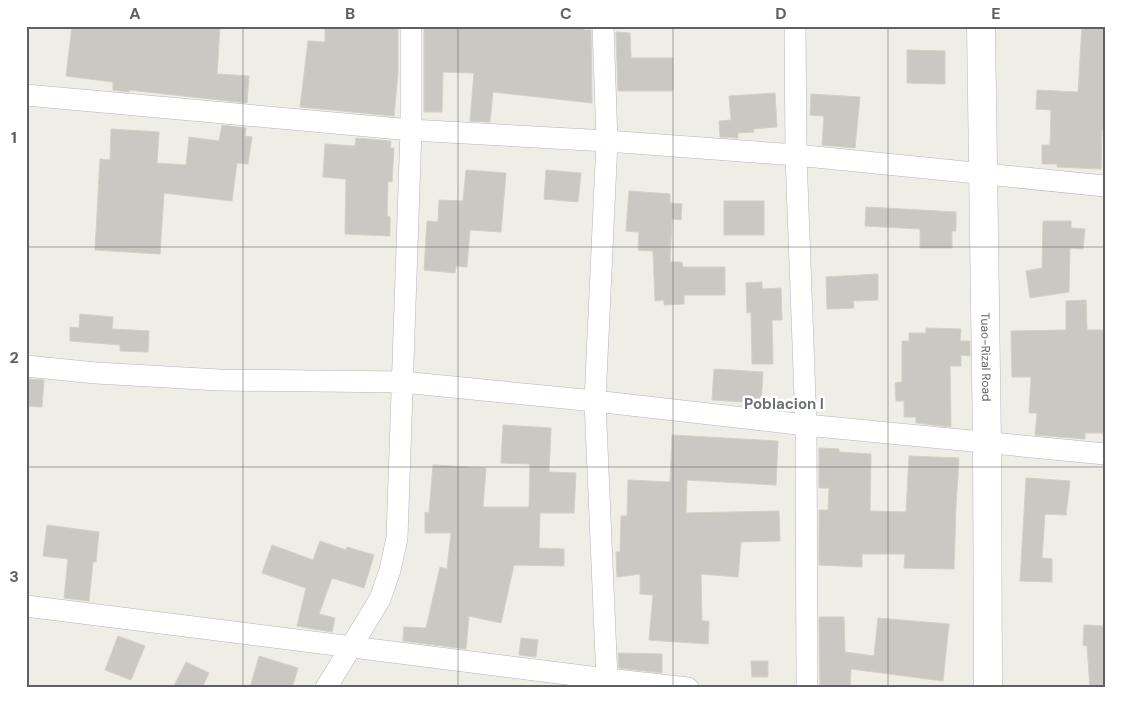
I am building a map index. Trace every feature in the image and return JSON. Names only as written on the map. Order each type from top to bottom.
[{"type":"main road","name":"Tuao-Rizal Road","points":[[981,26],[987,443],[988,688]]},
{"type":"street","points":[[326,688],[380,599],[390,570],[397,538],[411,130],[410,26]]},
{"type":"street","points":[[603,26],[607,141],[595,401],[607,679]]},
{"type":"street","points":[[795,26],[796,155],[806,425],[807,688]]},
{"type":"street","points":[[26,95],[411,130],[607,141],[796,155],[1105,186]]},
{"type":"street","points":[[26,366],[220,380],[402,382],[595,401],[806,425],[1105,454]]},
{"type":"street","points":[[26,606],[352,648],[688,688]]},
{"type":"building","points":[[72,26],[220,26],[217,74],[249,76],[247,103],[129,90],[129,92],[113,90],[113,82],[66,76]]},
{"type":"building","points":[[325,26],[398,26],[398,73],[394,116],[300,107],[308,41],[325,42]]},
{"type":"building","points":[[424,26],[584,26],[584,30],[591,30],[592,103],[493,92],[490,122],[470,121],[474,73],[443,72],[442,112],[424,112]]},
{"type":"building","points":[[1082,26],[1105,26],[1105,129],[1102,129],[1101,169],[1057,167],[1057,164],[1042,164],[1042,145],[1050,145],[1051,110],[1036,109],[1037,90],[1078,92]]},
{"type":"building","points":[[616,32],[630,33],[631,58],[673,58],[673,91],[618,91]]},
{"type":"building","points":[[907,50],[945,51],[945,84],[907,83]]},
{"type":"building","points":[[775,93],[777,127],[753,129],[754,132],[738,133],[738,138],[720,137],[719,121],[731,120],[729,96]]},
{"type":"building","points":[[811,94],[860,97],[855,148],[822,145],[824,116],[810,115]]},
{"type":"building","points":[[222,125],[246,128],[245,136],[252,137],[248,164],[237,163],[232,201],[164,193],[160,254],[95,250],[100,159],[110,160],[111,129],[159,132],[157,163],[186,165],[189,137],[219,141]]},
{"type":"building","points":[[356,138],[391,141],[390,148],[394,148],[392,182],[388,181],[387,216],[390,217],[390,236],[345,234],[346,179],[323,177],[325,144],[355,146]]},
{"type":"building","points":[[466,170],[506,173],[501,232],[470,230],[467,267],[456,266],[455,273],[424,270],[427,221],[438,222],[439,200],[463,201]]},
{"type":"building","points":[[546,170],[581,173],[578,202],[544,199]]},
{"type":"building","points":[[629,191],[670,194],[670,203],[682,204],[681,220],[672,219],[670,262],[682,262],[683,267],[725,267],[725,295],[684,295],[684,304],[664,305],[664,300],[655,301],[653,251],[638,250],[639,232],[626,231]]},
{"type":"building","points":[[724,201],[764,201],[764,235],[724,235]]},
{"type":"building","points":[[866,207],[956,212],[956,231],[952,231],[952,248],[920,248],[920,229],[865,226]]},
{"type":"building","points":[[1043,221],[1071,221],[1071,228],[1085,229],[1083,249],[1070,248],[1069,292],[1030,298],[1026,271],[1042,268]]},
{"type":"building","points":[[878,274],[878,300],[853,301],[854,308],[827,309],[826,277]]},
{"type":"building","points":[[762,282],[762,289],[781,288],[782,320],[772,320],[773,364],[752,364],[751,312],[747,313],[746,283]]},
{"type":"building","points":[[1086,300],[1087,330],[1105,330],[1105,433],[1085,433],[1085,439],[1035,435],[1037,413],[1029,413],[1031,377],[1012,377],[1011,331],[1066,330],[1066,301]]},
{"type":"building","points":[[80,314],[113,317],[112,329],[149,331],[148,352],[120,351],[120,345],[70,341],[70,327],[79,328]]},
{"type":"building","points":[[926,328],[961,329],[960,341],[970,341],[970,356],[961,355],[961,366],[950,366],[951,427],[916,423],[916,417],[904,417],[904,401],[896,401],[895,383],[902,382],[902,341],[909,341],[909,333],[926,333]]},
{"type":"building","points":[[714,369],[763,372],[761,403],[712,400]]},
{"type":"building","points":[[26,379],[44,380],[42,407],[26,406]]},
{"type":"building","points":[[503,425],[551,428],[549,472],[576,473],[574,513],[540,513],[539,548],[564,549],[564,566],[514,565],[501,623],[469,616],[466,649],[403,641],[404,627],[426,628],[440,567],[447,569],[451,533],[425,533],[425,512],[429,513],[433,465],[486,468],[483,507],[529,507],[530,464],[501,463]]},
{"type":"building","points":[[672,435],[778,441],[776,485],[687,480],[686,513],[779,511],[780,541],[741,542],[738,577],[701,574],[702,621],[709,621],[708,644],[649,640],[653,595],[640,594],[640,574],[617,577],[616,552],[620,552],[621,516],[627,516],[628,480],[670,482]]},
{"type":"building","points":[[819,448],[839,449],[839,452],[871,454],[870,511],[906,512],[909,456],[959,458],[954,569],[904,568],[905,554],[862,554],[862,567],[819,565],[819,510],[828,510],[829,488],[819,488]]},
{"type":"building","points":[[1026,478],[1070,481],[1066,515],[1045,514],[1042,558],[1052,559],[1052,582],[1020,581]]},
{"type":"building","points":[[47,525],[99,532],[96,562],[93,562],[89,601],[64,598],[68,559],[43,556]]},
{"type":"building","points":[[320,541],[346,550],[347,547],[374,555],[364,588],[332,578],[319,614],[335,618],[332,632],[297,626],[306,588],[262,573],[272,545],[313,560]]},
{"type":"building","points":[[819,617],[844,617],[845,652],[874,656],[878,618],[949,624],[943,681],[851,669],[850,688],[820,688]]},
{"type":"building","points":[[1084,625],[1105,626],[1105,688],[1090,688],[1087,646],[1083,645]]},
{"type":"building","points":[[118,636],[145,646],[131,680],[105,670]]},
{"type":"building","points":[[521,638],[538,640],[536,657],[519,655]]},
{"type":"building","points":[[618,653],[662,654],[662,673],[619,668]]},
{"type":"building","points":[[259,656],[298,668],[292,688],[250,688]]},
{"type":"building","points":[[751,661],[768,661],[768,677],[752,677]]},
{"type":"building","points":[[186,662],[209,673],[202,688],[173,688]]},
{"type":"district","name":"Poblacion I","points":[[784,404]]}]
